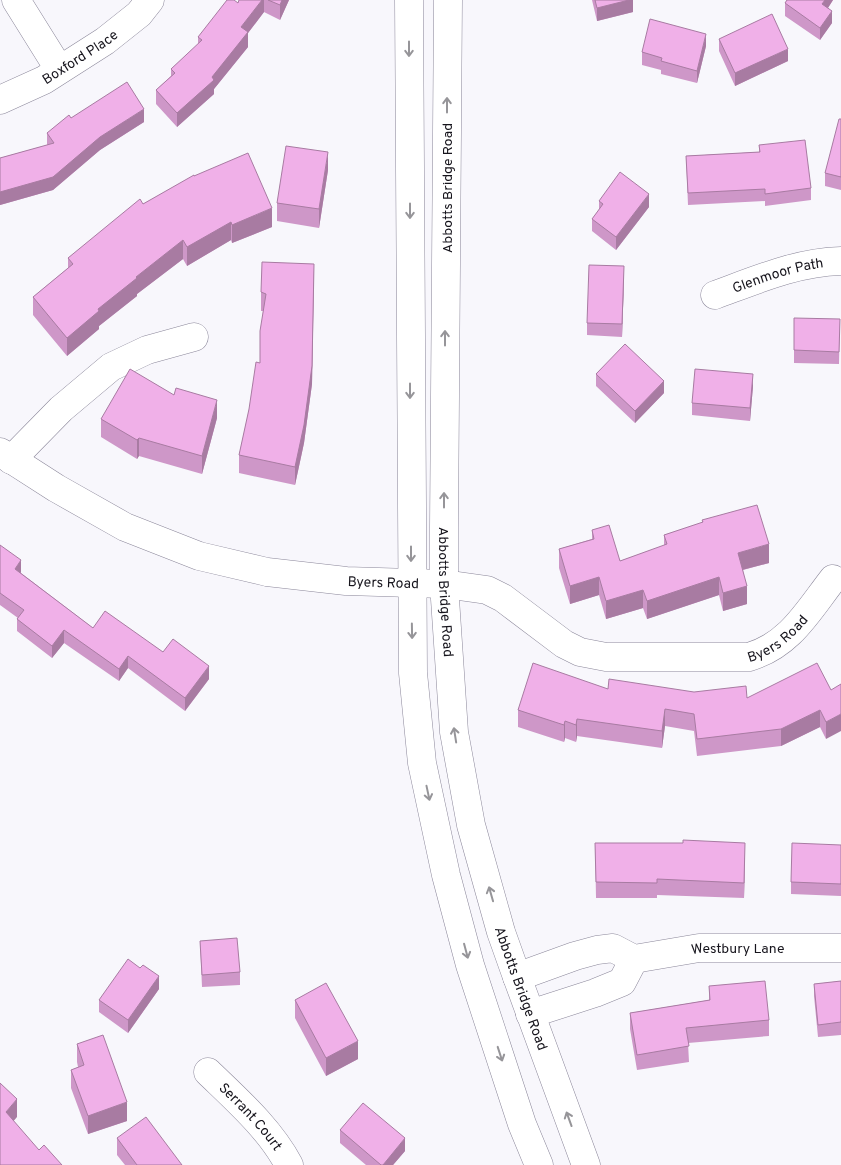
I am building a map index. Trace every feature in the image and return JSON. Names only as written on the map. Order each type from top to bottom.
[{"type":"main road","points":[[16,0],[59,68]]},
{"type":"main road","name":"Boxford Place","points":[[0,100],[30,88],[59,68],[105,41],[139,14],[150,0]]},
{"type":"main road","points":[[409,0],[411,583],[413,673],[422,763],[446,875],[470,965],[522,1124],[539,1165]]},
{"type":"main road","name":"Abbotts Bridge Road","points":[[448,0],[444,584],[454,732],[472,826],[501,932],[586,1165]]},
{"type":"main road","name":"Glenmoor Path","points":[[715,295],[797,266],[841,261]]},
{"type":"main road","points":[[6,456],[111,367],[147,350],[194,337]]},
{"type":"main road","name":"Byers Road","points":[[6,456],[56,488],[125,527],[200,556],[267,572],[346,581],[444,584],[487,590],[503,598],[564,644],[580,652],[606,657],[749,657],[774,647],[788,636],[833,579]]},
{"type":"main road","points":[[517,977],[597,950],[613,948],[634,959],[622,982],[530,1014]]},
{"type":"main road","name":"Westbury Lane","points":[[634,959],[699,948],[841,948]]},
{"type":"main road","name":"Serrant Court","points":[[208,1072],[253,1117],[280,1149],[289,1165]]},
{"type":"building","points":[[227,0],[234,0],[238,3],[239,0],[262,0],[241,27],[248,32],[212,77],[214,80],[177,113],[156,90],[175,73],[171,69],[202,40],[198,37]]},
{"type":"building","points":[[268,0],[282,0],[280,5]]},
{"type":"building","points":[[595,0],[629,0],[597,8]]},
{"type":"building","points":[[787,0],[825,0],[822,4],[832,11],[820,28],[785,3]]},
{"type":"building","points":[[772,14],[788,49],[735,73],[719,39]]},
{"type":"building","points":[[650,19],[706,34],[697,71],[661,61],[662,58],[642,52]]},
{"type":"building","points":[[127,82],[144,109],[100,137],[53,177],[0,192],[0,158],[54,143],[47,133],[69,115],[71,118]]},
{"type":"building","points":[[839,119],[841,119],[841,177],[825,173]]},
{"type":"building","points":[[805,140],[811,188],[765,194],[765,189],[688,193],[686,156],[760,152],[759,145]]},
{"type":"building","points":[[286,146],[328,152],[319,209],[277,203]]},
{"type":"building","points":[[248,153],[272,208],[232,225],[231,222],[187,247],[183,240],[98,309],[99,311],[67,338],[33,297],[73,264],[68,258],[140,199],[143,204],[194,175]]},
{"type":"building","points":[[620,172],[649,194],[616,237],[592,219],[603,204],[599,201]]},
{"type":"building","points":[[262,262],[314,264],[312,366],[304,425],[295,467],[239,455],[249,409],[256,362],[260,363],[260,331],[266,294],[261,292]]},
{"type":"building","points":[[589,265],[624,266],[622,324],[587,323]]},
{"type":"building","points":[[794,318],[840,319],[839,352],[794,350]]},
{"type":"building","points":[[625,344],[664,381],[635,411],[596,374]]},
{"type":"building","points":[[130,369],[174,395],[176,388],[217,400],[202,456],[139,438],[137,440],[101,419]]},
{"type":"building","points":[[695,369],[753,374],[750,408],[692,403]]},
{"type":"building","points":[[757,505],[769,544],[738,553],[747,586],[723,593],[719,577],[647,601],[643,590],[606,601],[599,577],[570,586],[559,549],[594,539],[592,530],[609,525],[620,561],[667,544],[664,535],[703,522],[702,520]]},
{"type":"building","points":[[0,545],[21,560],[15,569],[93,628],[105,611],[163,652],[173,639],[209,666],[185,698],[128,656],[119,669],[64,630],[52,646],[17,619],[24,610],[0,593]]},
{"type":"building","points":[[533,663],[608,689],[609,679],[694,692],[746,686],[747,698],[817,663],[831,690],[841,684],[841,714],[826,722],[820,710],[781,729],[697,739],[694,714],[665,709],[662,731],[577,719],[576,725],[565,721],[564,725],[518,710]]},
{"type":"building","points":[[683,840],[745,843],[744,883],[657,879],[657,883],[596,882],[595,843],[683,843]]},
{"type":"building","points":[[792,843],[841,845],[841,884],[791,882]]},
{"type":"building","points":[[237,938],[240,972],[202,975],[200,941]]},
{"type":"building","points":[[128,959],[140,968],[143,965],[159,976],[128,1020],[99,1000]]},
{"type":"building","points":[[765,981],[769,1020],[686,1028],[689,1046],[637,1055],[630,1013],[710,1000],[709,986]]},
{"type":"building","points":[[841,981],[841,1022],[818,1025],[814,984]]},
{"type":"building","points":[[326,983],[358,1041],[326,1058],[295,1000]]},
{"type":"building","points":[[103,1035],[127,1102],[88,1116],[71,1070],[84,1065],[77,1044]]},
{"type":"building","points":[[0,1083],[17,1099],[6,1112],[39,1150],[44,1145],[62,1165],[0,1165]]},
{"type":"building","points":[[363,1103],[405,1138],[383,1165],[340,1130]]},
{"type":"building","points":[[146,1117],[182,1165],[137,1165],[117,1138]]}]
